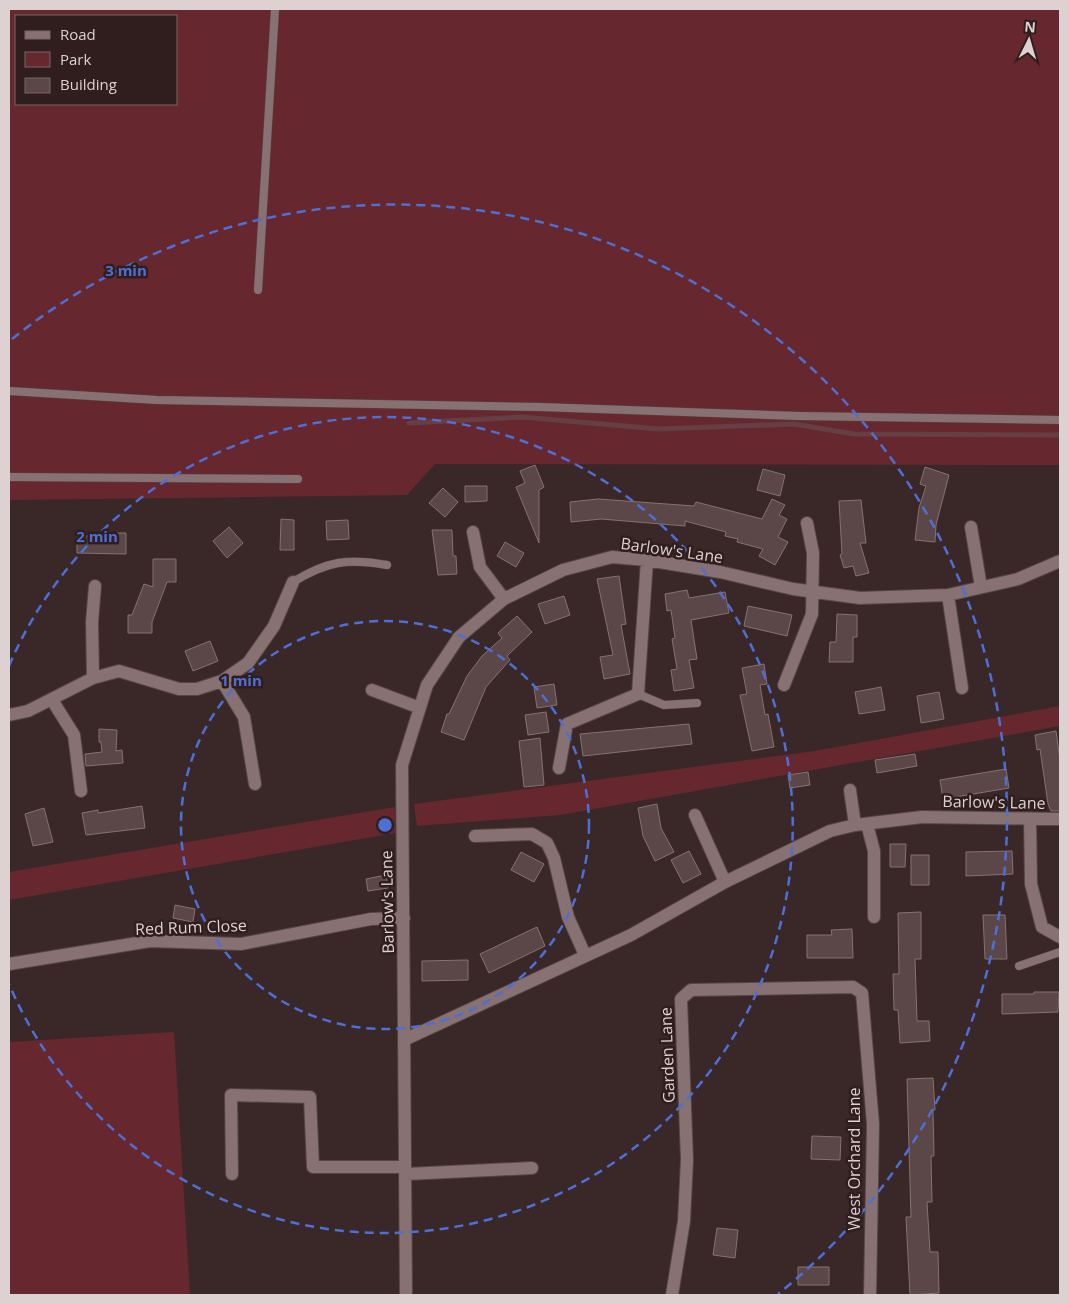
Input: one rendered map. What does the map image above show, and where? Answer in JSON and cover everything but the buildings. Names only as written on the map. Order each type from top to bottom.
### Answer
[{"type":"street","points":[[784,685],[812,614],[813,553],[807,523]]},
{"type":"street","points":[[971,527],[981,587]]},
{"type":"street","points":[[473,532],[480,567],[504,599]]},
{"type":"street","name":"Barlow's Lane","points":[[406,1295],[406,1039],[402,765],[427,685],[459,637],[504,599],[563,570],[612,557],[647,560],[720,572],[812,592],[860,598],[948,595],[1018,579],[1060,561]]},
{"type":"street","points":[[559,768],[567,724],[638,694],[647,560]]},
{"type":"street","points":[[9,715],[28,711],[93,678],[119,672],[179,689],[197,690],[222,680],[248,663],[274,626],[293,582]]},
{"type":"street","points":[[93,678],[92,622],[95,586]]},
{"type":"street","points":[[948,595],[962,688]]},
{"type":"street","points":[[222,680],[244,717],[255,784]]},
{"type":"street","points":[[372,690],[420,708]]},
{"type":"street","points":[[52,700],[74,735],[81,791]]},
{"type":"street","points":[[850,790],[861,824],[874,851],[874,917]]},
{"type":"street","points":[[695,815],[725,882]]},
{"type":"street","name":"Barlow's Lane","points":[[406,1039],[631,935],[725,882],[830,831],[861,824],[922,817],[1060,819]]},
{"type":"street","points":[[1030,819],[1031,884],[1042,927],[1060,937]]},
{"type":"street","points":[[475,836],[532,834],[547,843],[554,858],[568,918],[586,956]]},
{"type":"street","name":"Red Rum Close","points":[[9,964],[150,941],[241,944],[371,918],[404,918]]},
{"type":"street","name":"Garden Lane","points":[[672,1295],[684,1221],[686,1168],[681,999],[691,990],[853,987],[862,993]]},
{"type":"street","name":"West Orchard Lane","points":[[862,993],[873,1124],[870,1295]]},
{"type":"street","points":[[232,1174],[231,1095],[310,1097],[313,1167],[406,1171],[532,1168]]},
{"type":"lane","points":[[258,290],[275,9]]},
{"type":"lane","points":[[9,391],[157,400],[540,407],[799,416],[1060,420]]},
{"type":"lane","points":[[9,477],[298,478]]},
{"type":"lane","points":[[293,582],[314,570],[343,560],[387,565]]},
{"type":"lane","points":[[638,694],[664,705],[697,703]]},
{"type":"lane","points":[[1019,966],[1060,952],[1060,942]]},
{"type":"green space","points":[[9,9],[1060,9],[1060,465],[435,464],[407,495],[9,500]]},
{"type":"green space","points":[[1060,706],[1060,726],[560,815],[417,826],[414,804],[815,751]]},
{"type":"green space","points":[[395,807],[395,833],[9,900],[9,872]]},
{"type":"green space","points":[[174,1032],[190,1295],[9,1295],[9,1042]]},
{"type":"waterway","points":[[409,423],[522,417],[658,429],[794,424],[854,434],[1060,435]]}]
